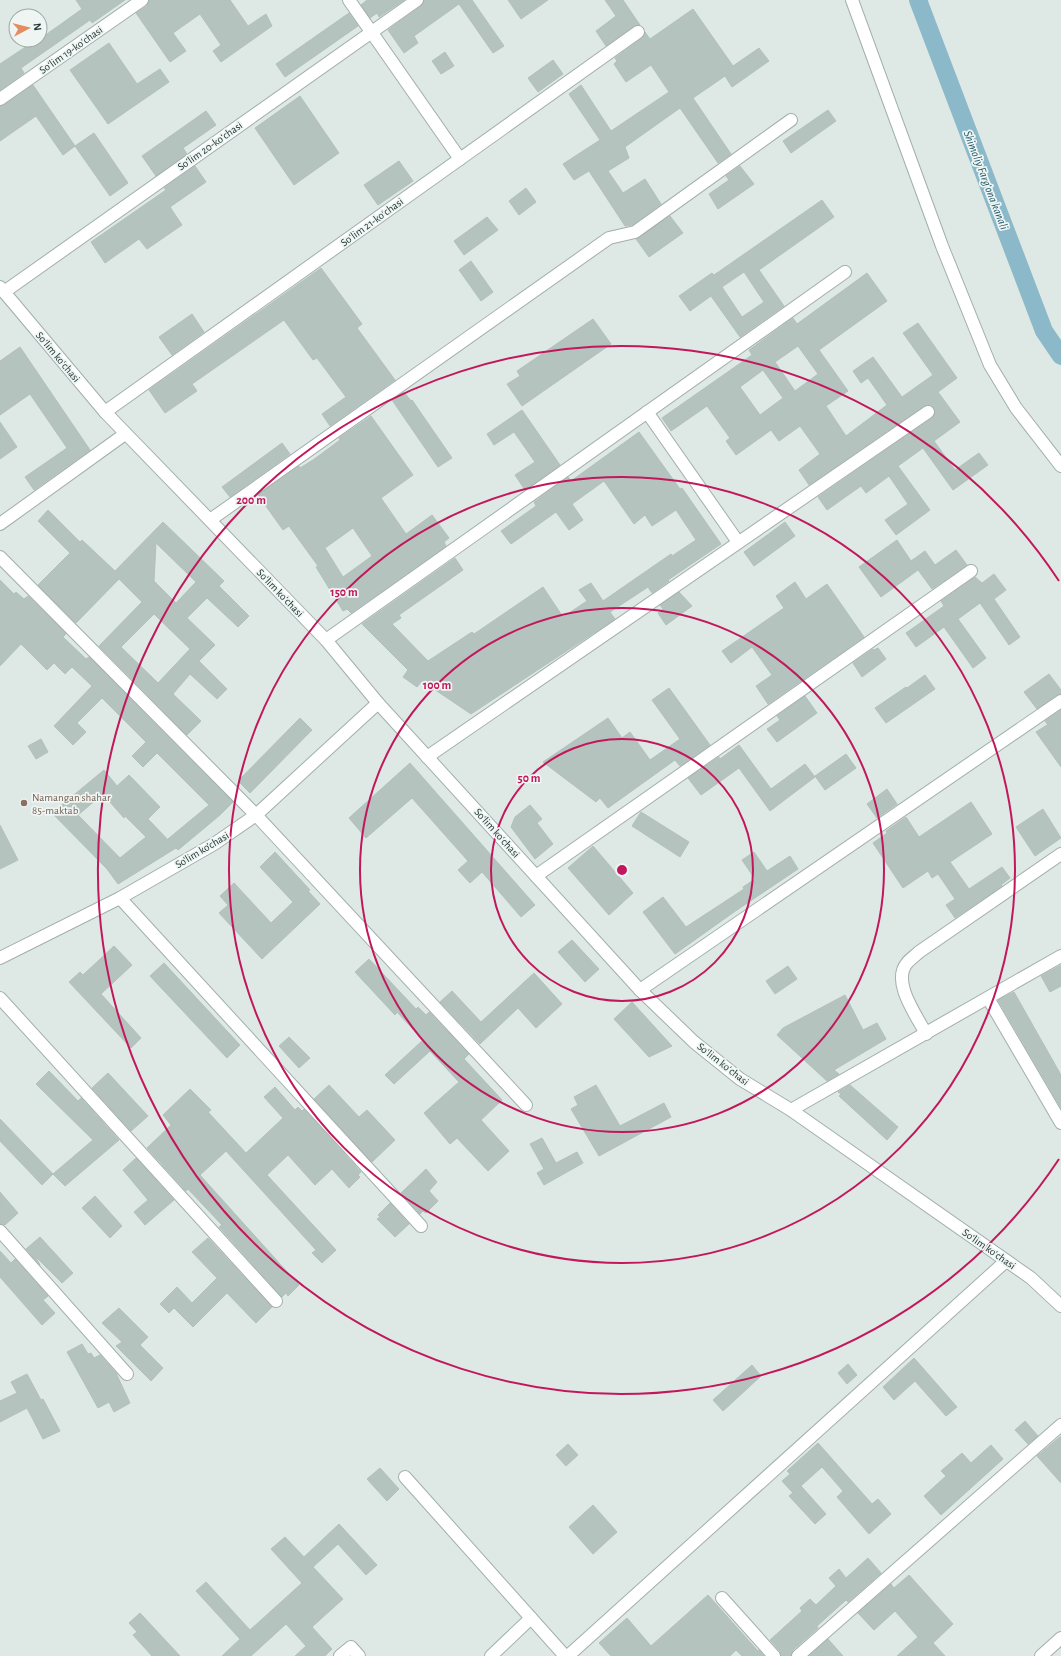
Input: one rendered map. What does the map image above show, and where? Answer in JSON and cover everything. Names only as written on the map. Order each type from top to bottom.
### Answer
[{"type":"street","name":"Soʻlim 19-koʻchasi","points":[[0,100],[142,0]]},
{"type":"street","points":[[349,0],[460,159]]},
{"type":"street","name":"Soʻlim 20-koʻchasi","points":[[2,289],[417,0]]},
{"type":"street","points":[[852,0],[942,246],[990,365],[1016,408],[1061,466]]},
{"type":"street","name":"Soʻlim 21-koʻchasi","points":[[105,412],[638,32]]},
{"type":"street","points":[[210,520],[609,238],[635,232],[791,120]]},
{"type":"street","points":[[326,640],[845,272]]},
{"type":"street","name":"Soʻlim koʻchasi","points":[[2,289],[105,412],[326,640],[378,703],[640,990],[694,1042],[740,1079],[792,1110],[1006,1262],[1031,1278],[1061,1306]]},
{"type":"street","points":[[647,412],[738,542]]},
{"type":"street","points":[[427,757],[928,412]]},
{"type":"street","points":[[0,524],[126,434]]},
{"type":"street","points":[[0,557],[256,815],[526,1105]]},
{"type":"street","points":[[536,876],[971,571]]},
{"type":"street","points":[[640,990],[1061,700]]},
{"type":"street","name":"So'lim ko'chasi","points":[[0,958],[120,898],[214,844],[256,815],[378,703]]},
{"type":"street","points":[[926,1034],[903,991],[903,971],[906,963],[919,952],[1061,854]]},
{"type":"street","points":[[120,898],[421,1226]]},
{"type":"street","points":[[792,1110],[1061,956]]},
{"type":"street","points":[[0,998],[276,1301]]},
{"type":"street","points":[[988,998],[1061,1123]]},
{"type":"street","points":[[0,1231],[127,1374]]},
{"type":"street","points":[[568,1656],[1006,1262]]},
{"type":"street","points":[[798,1656],[1061,1425]]},
{"type":"street","points":[[405,1477],[565,1656]]},
{"type":"street","points":[[722,1598],[774,1656]]},
{"type":"street","points":[[491,1656],[532,1618]]},
{"type":"street","points":[[1041,1656],[1061,1638]]},
{"type":"street","points":[[340,1656],[351,1647],[359,1656]]},
{"type":"building","points":[[76,0],[125,0],[92,23],[90,20],[21,68],[24,73],[0,90],[0,64],[24,48],[48,48],[48,33],[82,9]]},
{"type":"building","points":[[149,0],[230,0],[248,26],[266,14],[272,26],[221,62],[213,51],[221,45],[200,14],[173,33],[186,51],[170,62],[136,13],[147,6]]},
{"type":"building","points":[[367,0],[404,0],[379,17],[377,13],[370,18],[361,5]]},
{"type":"building","points":[[424,0],[472,0],[504,46],[493,53],[459,4],[414,36],[418,43],[404,53],[388,30],[421,6]]},
{"type":"building","points":[[508,0],[548,0],[521,19]]},
{"type":"building","points":[[605,0],[623,0],[640,25],[634,26],[606,46],[596,31],[616,16]]},
{"type":"building","points":[[693,9],[733,66],[759,48],[769,61],[732,87],[725,76],[693,98],[731,154],[718,163],[680,108],[625,147],[629,158],[608,171],[623,193],[645,179],[661,204],[632,225],[625,226],[589,171],[574,180],[563,164],[600,140],[569,94],[581,85],[611,131],[669,92],[651,65],[626,82],[614,64],[617,61],[615,58],[642,38],[645,32],[650,39]]},
{"type":"building","points":[[349,13],[358,26],[285,77],[276,64]]},
{"type":"building","points":[[109,43],[137,84],[160,69],[169,82],[108,124],[70,70]]},
{"type":"building","points":[[445,52],[454,66],[441,74],[432,61]]},
{"type":"building","points":[[553,60],[563,74],[538,92],[528,78]]},
{"type":"building","points":[[33,85],[75,146],[63,155],[36,116],[0,141],[0,106],[4,105]]},
{"type":"building","points":[[300,96],[339,153],[294,185],[255,128]]},
{"type":"building","points":[[828,110],[836,121],[791,153],[783,141]]},
{"type":"building","points":[[206,111],[216,125],[183,148],[187,154],[156,176],[142,156]]},
{"type":"building","points":[[94,133],[128,183],[110,196],[75,146]]},
{"type":"building","points":[[399,161],[413,181],[378,205],[364,185]]},
{"type":"building","points":[[195,166],[206,182],[170,207],[182,225],[147,249],[139,239],[105,263],[91,242],[166,190],[164,188]]},
{"type":"building","points":[[740,166],[754,184],[718,209],[709,194],[729,180],[726,176]]},
{"type":"building","points":[[526,188],[536,202],[519,215],[509,201]]},
{"type":"building","points":[[822,200],[834,217],[759,270],[784,306],[740,337],[711,296],[690,311],[679,296],[712,273],[714,275]],"holes":[[[744,272],[764,302],[742,317],[722,287]]]},
{"type":"building","points":[[670,216],[683,233],[649,257],[636,239]]},
{"type":"building","points":[[487,217],[498,230],[464,255],[454,241]]},
{"type":"building","points":[[471,261],[493,292],[481,301],[459,270]]},
{"type":"building","points":[[321,268],[362,324],[357,328],[395,380],[330,426],[322,414],[346,397],[317,358],[313,360],[284,320],[192,384],[197,391],[165,413],[149,390]]},
{"type":"building","points":[[867,273],[887,301],[819,350],[848,391],[826,406],[846,436],[887,405],[868,378],[861,383],[853,371],[873,357],[902,397],[933,375],[903,333],[918,323],[957,378],[938,392],[960,422],[934,441],[955,470],[979,453],[988,465],[953,490],[923,448],[898,466],[930,510],[896,535],[885,520],[908,504],[889,476],[866,493],[861,486],[827,510],[818,497],[932,418],[935,412],[932,405],[924,406],[809,485],[799,470],[820,454],[800,426],[779,441],[771,430],[736,455],[726,441],[730,438],[707,406],[671,431],[662,418],[752,355],[749,350],[793,318],[797,324]],"holes":[[[798,346],[818,374],[795,391],[775,362]],[[763,370],[783,398],[760,415],[740,387]]]},
{"type":"building","points":[[192,314],[204,332],[172,355],[159,337]]},
{"type":"building","points":[[593,319],[611,344],[522,406],[507,384],[520,376],[517,371]]},
{"type":"building","points":[[20,347],[90,450],[34,490],[25,477],[67,448],[30,394],[0,415],[0,361]]},
{"type":"building","points":[[404,392],[411,401],[412,400],[452,458],[438,467],[392,400]]},
{"type":"building","points":[[522,410],[560,465],[525,490],[515,475],[535,462],[514,432],[494,445],[487,434]]},
{"type":"building","points":[[371,416],[413,475],[381,498],[406,534],[432,515],[449,538],[444,542],[446,546],[351,613],[347,609],[343,611],[316,567],[318,566],[289,526],[283,530],[258,495],[299,466],[300,468],[313,460],[340,440],[339,438]],"holes":[[[353,528],[372,556],[343,577],[325,548]]]},
{"type":"building","points":[[0,422],[17,447],[0,459]]},
{"type":"building","points":[[639,432],[680,489],[682,488],[721,544],[668,580],[669,581],[652,593],[648,587],[610,612],[615,619],[471,714],[422,681],[417,687],[403,677],[408,670],[362,624],[455,558],[463,570],[399,615],[401,618],[392,624],[428,661],[472,632],[474,634],[543,587],[563,617],[587,601],[579,590],[591,583],[603,601],[671,554],[672,556],[696,540],[676,510],[652,526],[645,515],[634,524],[604,481],[572,504],[583,520],[569,530],[556,512],[511,544],[501,531],[536,506],[534,502],[568,477],[571,481]]},
{"type":"building","points":[[282,443],[290,454],[230,497],[222,487]]},
{"type":"building","points":[[48,510],[80,542],[82,540],[115,571],[163,522],[224,581],[219,586],[249,616],[238,627],[207,598],[187,618],[215,645],[199,661],[227,689],[217,699],[190,674],[173,694],[201,721],[187,735],[99,646],[142,602],[119,579],[76,623],[38,585],[70,553],[38,521]],"holes":[[[156,543],[196,582],[176,603],[154,581]],[[154,614],[190,649],[158,683],[121,647]]]},
{"type":"building","points":[[785,522],[795,536],[754,566],[744,552]]},
{"type":"building","points":[[897,540],[911,561],[925,551],[935,565],[956,550],[967,565],[932,589],[913,563],[918,570],[881,597],[859,567]]},
{"type":"building","points":[[994,574],[1006,590],[994,599],[1020,637],[1009,645],[980,603],[958,619],[986,658],[973,668],[944,627],[916,647],[906,633],[944,606],[941,601],[975,577],[982,583]]},
{"type":"building","points":[[0,580],[14,594],[16,592],[24,599],[28,596],[66,634],[63,637],[86,659],[89,657],[233,802],[220,815],[178,850],[176,848],[118,884],[107,869],[52,813],[104,770],[117,786],[129,775],[160,807],[148,819],[172,844],[168,839],[209,805],[157,753],[143,767],[132,756],[146,742],[102,698],[77,723],[86,732],[73,745],[54,726],[92,686],[72,667],[65,674],[54,663],[47,670],[21,644],[0,666]],"holes":[[[103,794],[124,818],[125,816],[146,837],[120,858],[78,815]]]},
{"type":"building","points":[[795,582],[806,599],[827,584],[864,637],[768,704],[756,686],[772,675],[752,647],[731,663],[722,651],[784,608],[776,596]]},
{"type":"building","points":[[679,592],[692,606],[666,625],[658,613],[663,609],[660,605]]},
{"type":"building","points":[[878,648],[886,659],[862,677],[853,663],[873,649]]},
{"type":"building","points":[[1049,674],[1061,690],[1061,694],[1057,695],[1037,709],[1024,692]]},
{"type":"building","points":[[925,675],[935,689],[886,723],[875,708]]},
{"type":"building","points":[[669,688],[710,745],[680,766],[675,760],[608,808],[600,798],[596,802],[543,762],[608,718],[622,738],[630,732],[650,760],[680,739],[652,700]]},
{"type":"building","points":[[805,696],[817,713],[777,742],[767,729],[780,720],[777,716]]},
{"type":"building","points":[[1061,710],[1061,743],[1045,721]]},
{"type":"building","points":[[300,718],[312,730],[250,793],[238,781]]},
{"type":"building","points":[[1047,725],[1061,744],[1061,767],[1036,732]]},
{"type":"building","points":[[41,739],[48,752],[36,759],[28,746]]},
{"type":"building","points":[[739,745],[771,789],[805,764],[815,777],[770,811],[739,768],[701,795],[688,778],[719,757],[720,759]]},
{"type":"building","points":[[846,754],[856,768],[825,790],[815,776]]},
{"type":"building","points":[[410,763],[535,905],[521,917],[482,872],[470,883],[458,870],[468,861],[412,798],[366,838],[349,818]]},
{"type":"building","points":[[887,789],[897,804],[877,818],[867,804]]},
{"type":"building","points":[[971,802],[992,834],[950,862],[969,889],[1002,867],[1010,878],[1001,885],[1002,886],[955,918],[946,905],[955,899],[938,874],[932,878],[928,871],[903,888],[873,843],[887,833],[886,831],[906,817],[919,837]]},
{"type":"building","points":[[530,805],[542,819],[537,823],[553,844],[535,859],[511,827],[515,817]]},
{"type":"building","points":[[1043,809],[1061,838],[1035,856],[1016,827]]},
{"type":"building","points":[[641,812],[689,842],[680,857],[632,826]]},
{"type":"building","points":[[0,825],[18,860],[0,869]]},
{"type":"building","points":[[593,846],[633,893],[609,915],[568,868]]},
{"type":"building","points":[[275,852],[310,890],[308,891],[320,904],[262,959],[219,913],[228,905],[220,896],[234,883],[271,923],[293,902],[260,867]]},
{"type":"building","points":[[754,852],[767,871],[790,856],[798,869],[675,954],[643,912],[663,897],[686,927],[744,889],[743,887],[755,879],[742,860]]},
{"type":"building","points":[[572,940],[599,969],[585,982],[558,952]]},
{"type":"building","points":[[114,946],[132,965],[101,994],[141,1038],[131,1048],[69,982],[80,972],[83,975]]},
{"type":"building","points":[[369,959],[416,1009],[418,1007],[426,1015],[429,1012],[469,1054],[464,1059],[502,1100],[481,1120],[509,1151],[488,1171],[457,1138],[450,1144],[424,1113],[459,1082],[430,1051],[394,1084],[385,1075],[423,1040],[397,1012],[395,1015],[355,972]]},
{"type":"building","points":[[164,963],[240,1045],[227,1058],[150,976]]},
{"type":"building","points":[[1061,965],[1061,986],[1050,992],[1041,976]]},
{"type":"building","points":[[788,966],[797,979],[775,994],[766,981]]},
{"type":"building","points":[[534,973],[562,1004],[536,1028],[518,1008],[480,1044],[440,1002],[452,991],[481,1022]]},
{"type":"building","points":[[1014,992],[1061,1075],[1061,1108],[998,1000]]},
{"type":"building","points":[[845,995],[863,1030],[877,1023],[886,1039],[834,1070],[839,1074],[827,1081],[777,1035],[783,1028]]},
{"type":"building","points":[[632,1002],[672,1046],[649,1057],[614,1019]]},
{"type":"building","points":[[289,1037],[310,1058],[299,1068],[279,1046]]},
{"type":"building","points":[[49,1071],[78,1101],[81,1098],[119,1140],[65,1186],[53,1174],[93,1140],[36,1084]]},
{"type":"building","points":[[108,1073],[148,1116],[131,1131],[92,1088]]},
{"type":"building","points":[[329,1085],[359,1117],[367,1110],[395,1140],[372,1162],[314,1099]]},
{"type":"building","points":[[596,1085],[620,1126],[664,1103],[671,1117],[599,1156],[571,1109],[578,1105],[574,1097]]},
{"type":"building","points":[[850,1085],[898,1127],[887,1140],[839,1096],[841,1094],[838,1092]]},
{"type":"building","points":[[275,1087],[295,1110],[298,1107],[302,1111],[304,1109],[361,1172],[358,1175],[360,1177],[349,1188],[332,1169],[315,1185],[288,1155],[267,1175],[336,1250],[322,1263],[312,1253],[316,1250],[226,1151],[200,1175],[299,1285],[288,1296],[286,1293],[282,1297],[219,1227],[222,1225],[188,1189],[186,1191],[147,1148],[171,1125],[163,1115],[190,1089],[211,1110],[208,1112],[246,1153],[283,1118],[264,1097]]},
{"type":"building","points":[[0,1119],[53,1174],[42,1185],[0,1141]]},
{"type":"building","points":[[542,1138],[556,1163],[577,1152],[583,1163],[544,1185],[537,1173],[544,1169],[530,1144]]},
{"type":"building","points":[[136,1158],[174,1200],[145,1225],[134,1212],[148,1200],[123,1170]]},
{"type":"building","points":[[426,1169],[437,1182],[429,1191],[438,1201],[426,1213],[423,1211],[420,1214],[401,1193]]},
{"type":"building","points":[[0,1192],[18,1213],[5,1225],[0,1224]]},
{"type":"building","points":[[95,1196],[122,1226],[110,1238],[82,1208]]},
{"type":"building","points":[[390,1203],[409,1224],[395,1237],[377,1219],[380,1217],[378,1215]]},
{"type":"building","points":[[40,1237],[73,1273],[62,1283],[35,1256],[40,1265],[26,1249]]},
{"type":"building","points":[[208,1238],[272,1307],[256,1323],[227,1293],[193,1327],[174,1308],[169,1313],[160,1304],[177,1287],[192,1303],[217,1278],[192,1252]]},
{"type":"building","points":[[0,1251],[11,1263],[15,1259],[48,1296],[43,1300],[55,1313],[42,1325],[0,1277]]},
{"type":"building","points":[[119,1308],[148,1337],[140,1345],[163,1368],[151,1381],[116,1346],[122,1342],[102,1323]]},
{"type":"building","points":[[82,1344],[88,1354],[91,1353],[94,1358],[100,1355],[116,1373],[130,1403],[114,1412],[109,1402],[98,1408],[67,1352]]},
{"type":"building","points":[[914,1358],[957,1407],[946,1416],[915,1381],[894,1400],[883,1387]]},
{"type":"building","points":[[848,1364],[857,1375],[847,1384],[838,1373]]},
{"type":"building","points":[[752,1365],[761,1376],[723,1411],[713,1400]]},
{"type":"building","points":[[27,1374],[41,1400],[43,1399],[60,1431],[43,1439],[27,1408],[0,1422],[0,1401],[17,1393],[11,1382]]},
{"type":"building","points":[[1025,1421],[1038,1436],[1028,1444],[1015,1430]]},
{"type":"building","points":[[1061,1436],[1061,1483],[1037,1456]]},
{"type":"building","points":[[818,1443],[872,1504],[878,1499],[891,1514],[869,1534],[837,1497],[843,1491],[822,1467],[793,1493],[782,1481],[790,1474],[787,1471]]},
{"type":"building","points":[[568,1444],[578,1455],[566,1466],[556,1455]]},
{"type":"building","points":[[991,1445],[1003,1459],[941,1515],[924,1496],[946,1476],[941,1471],[962,1453],[971,1463]]},
{"type":"building","points":[[380,1468],[399,1489],[387,1501],[367,1479]]},
{"type":"building","points":[[801,1486],[826,1514],[815,1524],[789,1496]]},
{"type":"building","points":[[593,1505],[617,1532],[593,1554],[569,1527]]},
{"type":"building","points":[[339,1524],[377,1565],[366,1575],[338,1544],[313,1567],[343,1599],[312,1627],[332,1649],[325,1656],[295,1656],[306,1646],[286,1624],[251,1656],[222,1656],[240,1639],[196,1591],[206,1582],[250,1630],[302,1583],[271,1549],[285,1537],[304,1557]]},
{"type":"building","points":[[868,1558],[881,1573],[848,1602],[846,1600],[817,1626],[818,1628],[793,1650],[791,1656],[781,1656],[780,1651],[770,1640],[802,1611],[800,1608],[810,1599],[816,1605],[836,1586],[829,1578],[839,1569],[846,1578]]},
{"type":"building","points":[[909,1575],[953,1624],[933,1643],[945,1656],[897,1656],[918,1637],[895,1611],[874,1630],[858,1613],[891,1584],[894,1588]]},
{"type":"building","points":[[708,1595],[764,1656],[742,1656],[736,1650],[730,1656],[611,1656],[599,1643],[627,1618],[651,1646]]},
{"type":"building","points":[[140,1613],[180,1656],[152,1656],[133,1635],[137,1632],[129,1623]]},
{"type":"building","points":[[828,1639],[843,1656],[809,1656]]},
{"type":"waterway","name":"Shimoliy Fargʻona kanali","points":[[918,0],[1044,331],[1061,356]]},
{"type":"place","name":"Namangan shahar 85-maktab","points":[[24,803]]}]
